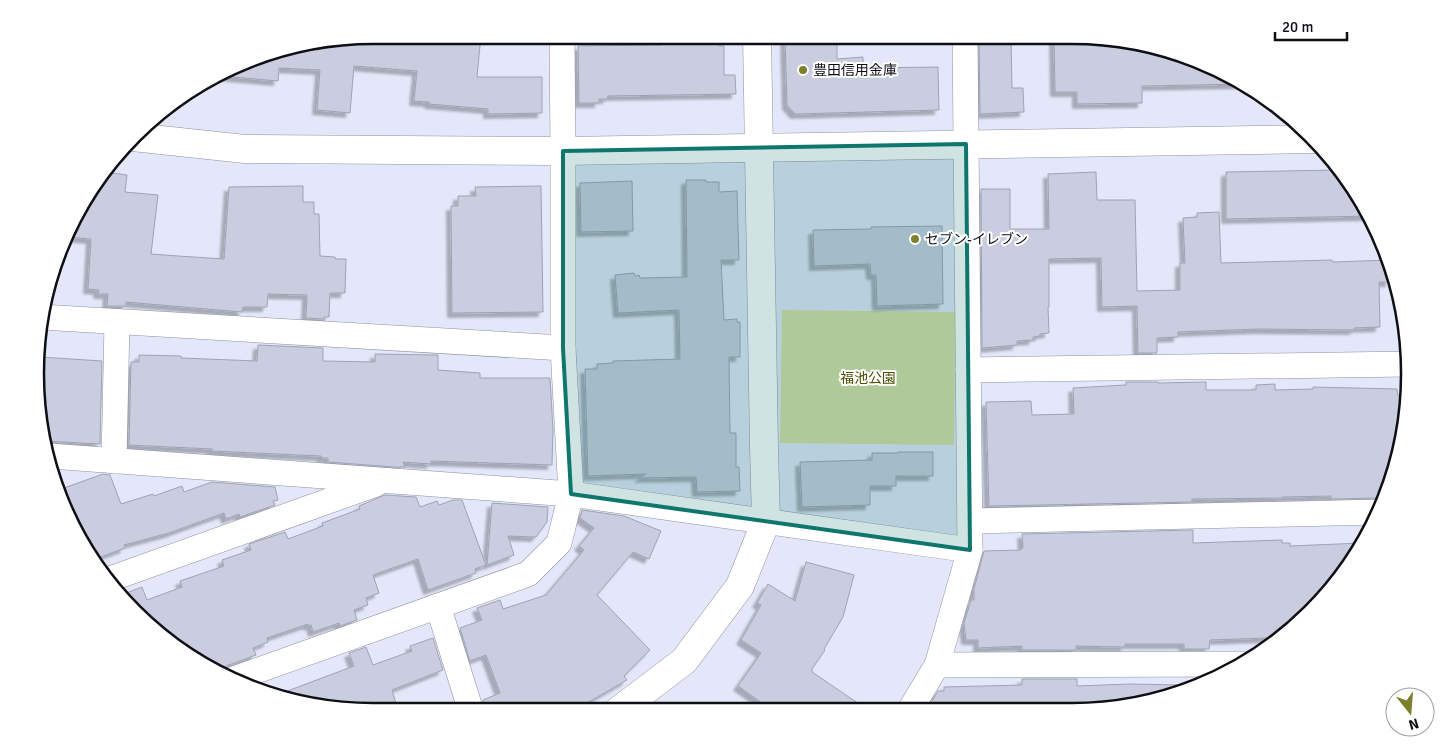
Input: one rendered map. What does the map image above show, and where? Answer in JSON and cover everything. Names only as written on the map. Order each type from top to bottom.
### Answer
[{"type":"street","points":[[243,676],[528,574],[559,543],[571,494],[563,348],[564,151],[562,44]]},
{"type":"street","points":[[627,703],[684,661],[740,586],[766,521],[757,44]]},
{"type":"street","points":[[914,703],[937,665],[970,550],[965,44]]},
{"type":"street","points":[[142,138],[245,148],[564,151],[759,146],[1304,139]]},
{"type":"street","points":[[49,318],[563,348]]},
{"type":"street","points":[[114,461],[117,322]]},
{"type":"street","points":[[968,370],[1401,364]]},
{"type":"street","points":[[54,456],[571,494],[970,550]]},
{"type":"street","points":[[115,577],[386,480]]},
{"type":"street","points":[[970,521],[1370,512]]},
{"type":"street","points":[[438,606],[468,703]]},
{"type":"street","points":[[937,665],[1226,664]]},
{"type":"highlighted area","points":[[966,144],[970,550],[571,494],[563,348],[563,151]]},
{"type":"green space","name":"福池公園","points":[[782,310],[955,312],[954,445],[780,443]]},
{"type":"building","points":[[352,44],[480,44],[477,77],[542,77],[542,113],[488,114],[488,109],[414,101],[417,71],[354,66],[350,113],[317,110],[320,70],[279,68],[278,81],[230,77],[288,55]]},
{"type":"building","points":[[719,44],[719,46],[724,46],[724,75],[735,75],[736,94],[608,96],[607,99],[599,99],[599,103],[579,103],[578,46]]},
{"type":"building","points":[[785,44],[837,44],[837,59],[863,57],[863,68],[938,67],[939,110],[795,114],[787,105]]},
{"type":"building","points":[[979,44],[1011,44],[1012,88],[1023,88],[1024,112],[980,114]]},
{"type":"building","points":[[1054,44],[1093,44],[1136,50],[1177,61],[1229,84],[1142,86],[1142,103],[1077,104],[1077,92],[1055,92]]},
{"type":"building","points":[[1331,170],[1346,190],[1361,216],[1226,219],[1226,172]]},
{"type":"building","points":[[1096,172],[1097,200],[1135,200],[1137,291],[1180,290],[1180,263],[1185,263],[1183,218],[1197,217],[1197,213],[1219,212],[1221,263],[1381,260],[1388,282],[1379,282],[1380,327],[1354,328],[1354,330],[1257,329],[1178,332],[1178,337],[1157,338],[1157,353],[1138,353],[1137,306],[1102,307],[1101,258],[1049,259],[1049,333],[1033,337],[1033,340],[1017,341],[1017,345],[982,348],[981,189],[1010,189],[1010,229],[1049,229],[1048,174]]},
{"type":"building","points":[[112,173],[127,175],[125,192],[158,195],[151,254],[178,256],[224,259],[229,187],[303,186],[303,202],[314,202],[314,214],[319,214],[320,256],[346,259],[345,293],[330,293],[329,317],[324,317],[324,319],[306,318],[307,295],[268,294],[267,307],[243,307],[242,312],[126,302],[126,306],[107,306],[108,294],[98,294],[99,290],[88,289],[91,239],[74,237],[99,190]]},
{"type":"building","points":[[686,180],[719,182],[719,192],[737,191],[739,260],[721,260],[724,320],[737,319],[737,322],[740,322],[740,357],[729,357],[730,433],[736,433],[736,467],[739,467],[740,491],[697,492],[696,477],[639,478],[646,474],[588,476],[585,369],[597,369],[597,364],[613,363],[613,361],[680,359],[679,310],[618,313],[615,275],[634,273],[635,276],[639,275],[640,278],[687,277]]},
{"type":"building","points":[[632,181],[633,231],[581,232],[580,183]]},
{"type":"building","points":[[541,186],[543,312],[452,313],[451,206],[458,206],[458,196],[476,196],[475,187]]},
{"type":"building","points":[[942,226],[943,304],[877,306],[876,275],[871,275],[870,264],[814,266],[813,230]]},
{"type":"building","points":[[258,345],[323,348],[323,361],[375,362],[375,354],[438,355],[438,370],[480,373],[480,378],[550,378],[553,430],[552,465],[431,461],[431,464],[403,462],[405,467],[394,467],[328,462],[328,458],[322,458],[321,456],[129,445],[131,362],[139,362],[139,355],[257,361]]},
{"type":"building","points":[[44,357],[102,361],[100,444],[51,441],[44,395]]},
{"type":"building","points":[[1126,382],[1206,382],[1206,390],[1256,390],[1256,385],[1275,384],[1275,390],[1313,389],[1313,387],[1397,389],[1398,396],[1401,396],[1395,438],[1377,498],[1331,499],[1331,496],[1282,497],[1192,499],[1192,502],[989,506],[986,402],[1031,401],[1032,415],[1074,414],[1073,388],[1126,385]]},
{"type":"building","points":[[933,452],[933,476],[896,476],[896,486],[870,486],[870,505],[802,507],[800,462],[872,460],[872,453]]},
{"type":"building","points":[[103,474],[110,475],[121,504],[153,494],[154,496],[182,486],[184,492],[212,482],[275,487],[278,500],[273,501],[275,505],[240,517],[239,514],[226,519],[224,513],[169,533],[124,545],[125,548],[99,557],[78,519],[64,488]]},
{"type":"building","points":[[385,495],[416,497],[420,507],[437,501],[439,505],[453,500],[462,500],[486,565],[475,569],[476,573],[428,590],[418,559],[373,575],[379,593],[366,598],[368,605],[354,610],[357,620],[340,626],[339,623],[313,632],[311,625],[308,626],[308,624],[267,638],[268,642],[253,648],[256,655],[225,667],[190,648],[173,635],[140,607],[127,593],[142,587],[147,600],[182,587],[180,581],[224,566],[222,560],[251,550],[249,544],[285,532],[288,539],[323,526],[322,523],[360,509],[359,506]]},
{"type":"building","points":[[492,503],[548,507],[547,522],[536,537],[508,536],[514,555],[487,565]]},
{"type":"building","points":[[582,510],[624,516],[661,531],[649,559],[633,552],[597,595],[650,650],[624,676],[627,680],[587,703],[484,703],[483,700],[500,693],[486,655],[470,661],[460,628],[482,620],[477,608],[500,600],[503,609],[546,595],[584,550],[579,546],[594,528],[580,518]]},
{"type":"building","points":[[1193,530],[1193,543],[1282,540],[1282,543],[1290,543],[1290,546],[1354,543],[1333,574],[1305,607],[1267,639],[1210,640],[1209,649],[1184,649],[1184,644],[1125,644],[1125,647],[1076,646],[1076,650],[1022,650],[1022,646],[978,648],[978,640],[966,640],[964,623],[971,600],[974,600],[974,589],[984,551],[1021,550],[1023,548],[1022,534]]},
{"type":"building","points":[[806,562],[854,575],[843,617],[812,672],[858,703],[762,703],[738,686],[761,653],[741,640],[761,605],[757,603],[768,584],[795,601]]},
{"type":"building","points":[[433,638],[443,670],[392,690],[396,703],[352,703],[309,697],[286,691],[354,666],[349,653],[366,647],[373,665],[412,651],[410,646]]},
{"type":"building","points":[[1022,679],[1077,679],[1077,686],[1180,685],[1136,697],[1093,703],[931,703],[938,691],[944,691],[944,687],[1022,685]]},
{"type":"place","name":"豊田信用金庫","points":[[803,70]]},
{"type":"place","name":"セブン-イレブン","points":[[915,239]]}]
